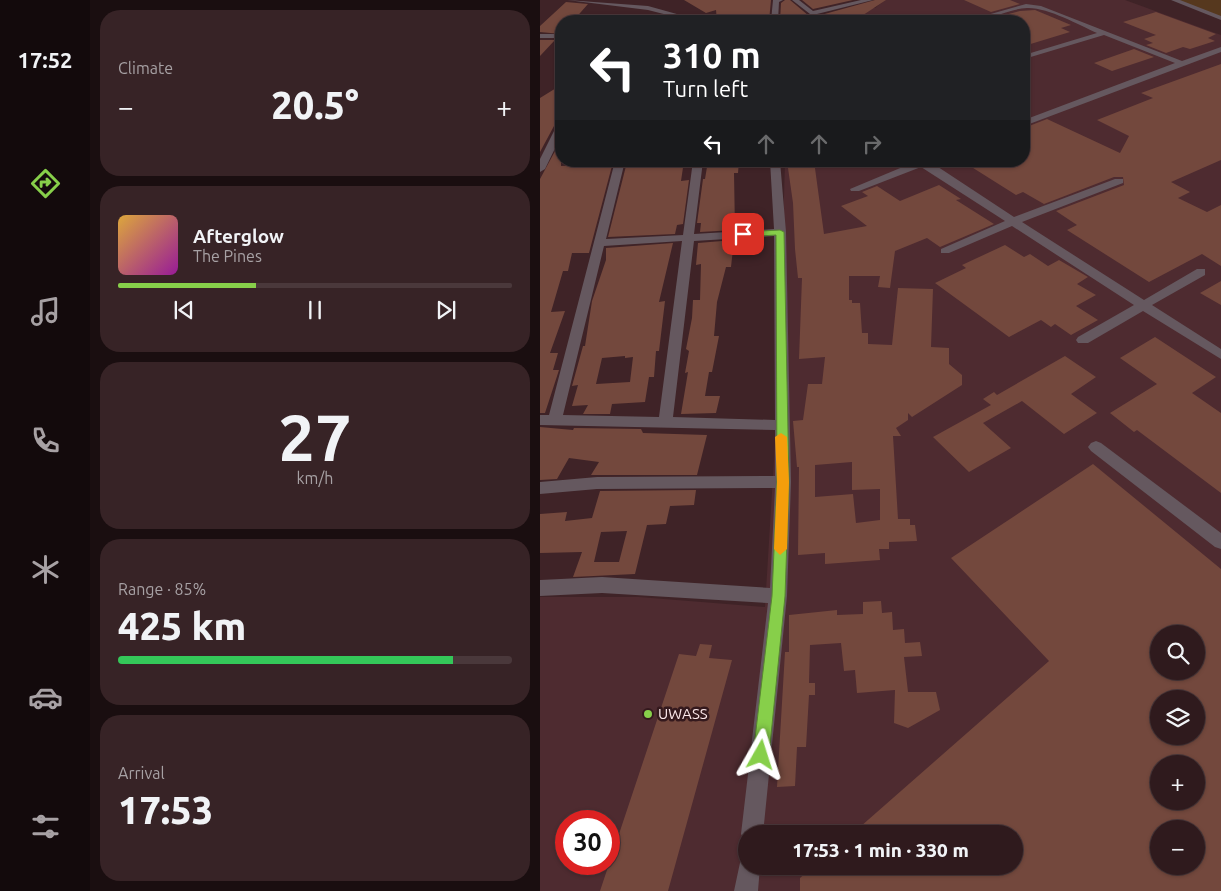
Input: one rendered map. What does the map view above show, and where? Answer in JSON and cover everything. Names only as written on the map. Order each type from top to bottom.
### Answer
[{"type":"street","points":[[570,0],[648,8],[675,15]]},
{"type":"street","points":[[775,15],[776,1],[780,0]]},
{"type":"street","points":[[795,0],[814,15]]},
{"type":"street","points":[[812,13],[870,0]]},
{"type":"street","points":[[1174,0],[1221,18]]},
{"type":"street","points":[[994,15],[1031,6],[1039,7],[1181,63]]},
{"type":"street","points":[[1030,54],[1104,33]]},
{"type":"street","points":[[540,36],[555,36]]},
{"type":"street","points":[[1030,121],[1221,49]]},
{"type":"street","points":[[540,169],[555,139]]},
{"type":"street","points":[[556,419],[619,167]]},
{"type":"street","points":[[665,424],[697,167]]},
{"type":"street","points":[[753,825],[778,596],[783,482],[780,425],[780,232],[775,167]]},
{"type":"street","points":[[855,189],[909,167]]},
{"type":"street","points":[[933,167],[1012,222],[1221,355]]},
{"type":"street","points":[[945,252],[1012,222],[1119,181]]},
{"type":"street","points":[[600,243],[780,232]]},
{"type":"street","points":[[1083,340],[1201,272]]},
{"type":"street","points":[[540,420],[780,425]]},
{"type":"street","points":[[1096,448],[1221,542]]},
{"type":"street","points":[[540,488],[597,483],[783,482]]},
{"type":"street","points":[[540,588],[602,585],[778,596]]},
{"type":"street","points":[[746,891],[747,875]]},
{"type":"shaded area","points":[[885,0],[1125,0],[1221,35],[1221,891],[747,891],[748,875],[1023,875],[1023,825],[751,825],[762,652],[748,825],[738,825],[738,875],[743,875],[742,891],[540,891],[540,597],[639,597],[765,607],[779,378],[785,167],[1030,167],[1030,15],[832,15],[832,12],[861,6],[875,8]]},
{"type":"shaded area","points":[[1174,0],[1221,0],[1221,18]]},
{"type":"building","points":[[684,0],[771,0],[770,15],[716,15],[716,10],[706,13]]},
{"type":"building","points":[[785,0],[790,0],[808,15],[780,15],[781,3]]},
{"type":"building","points":[[802,0],[853,0],[813,9]]},
{"type":"building","points":[[875,0],[886,0],[863,15],[821,15]]},
{"type":"building","points":[[964,0],[1010,0],[1020,4],[991,12]]},
{"type":"building","points":[[566,2],[588,4],[578,15],[555,15],[555,33],[540,32],[540,26]]},
{"type":"building","points":[[1035,10],[1071,25],[1061,28],[1070,32],[1030,44],[1030,15],[1005,15]]},
{"type":"building","points":[[1156,12],[1216,34],[1208,38],[1215,41],[1190,49],[1183,47],[1166,53],[1146,45],[1153,43],[1144,39],[1156,35],[1123,22]]},
{"type":"building","points":[[540,40],[555,40],[540,56]]},
{"type":"building","points":[[1134,49],[1154,57],[1112,71],[1094,63]]},
{"type":"building","points":[[1221,64],[1221,160],[1171,182],[1190,192],[1178,198],[1207,212],[1221,205],[1221,266],[1202,254],[1149,282],[1067,230],[1077,225],[1056,211],[1124,185],[1123,177],[1114,177],[1044,204],[1023,192],[1016,195],[972,167],[1030,167],[1030,126],[1047,119],[1120,153],[1129,136],[1097,120],[1153,98],[1141,93]]},
{"type":"building","points":[[555,89],[555,125],[540,152],[540,98]]},
{"type":"building","points":[[555,151],[555,167],[612,167],[589,253],[572,253],[568,271],[563,271],[551,312],[565,311],[550,353],[558,353],[553,370],[559,370],[545,413],[540,413],[540,179]]},
{"type":"building","points":[[626,167],[683,167],[681,181],[689,180],[683,224],[677,225],[675,234],[608,237]]},
{"type":"building","points":[[707,167],[738,167],[738,173],[734,173],[735,230],[700,232],[701,223],[697,223],[703,179],[705,179]]},
{"type":"building","points":[[788,167],[815,167],[824,234],[867,226],[841,206],[868,196],[862,192],[877,186],[900,201],[939,185],[961,199],[956,200],[994,224],[940,247],[927,238],[895,251],[890,288],[878,287],[880,276],[849,276],[849,300],[852,300],[852,303],[860,303],[862,333],[868,333],[868,344],[892,345],[898,288],[933,289],[931,347],[949,348],[949,364],[962,375],[962,385],[912,417],[908,413],[908,420],[896,428],[901,436],[893,436],[898,519],[910,519],[910,525],[915,525],[917,541],[889,542],[889,549],[879,549],[880,560],[825,564],[825,553],[798,555],[799,467],[797,467],[793,421],[803,420],[808,384],[822,384],[825,357],[799,359],[802,278],[798,278],[793,203]],"holes":[[[852,462],[852,490],[880,489],[880,520],[856,523],[853,494],[815,497],[815,465]]]},
{"type":"building","points":[[734,240],[731,267],[726,267],[717,302],[714,336],[719,336],[712,372],[709,372],[705,396],[720,396],[716,413],[681,414],[688,372],[685,373],[689,351],[686,349],[692,318],[693,300],[700,300],[701,264],[696,265],[698,243]]},
{"type":"building","points":[[673,243],[659,302],[665,301],[659,351],[656,351],[654,377],[649,377],[645,402],[612,404],[610,414],[583,414],[588,405],[572,406],[578,385],[572,386],[583,346],[585,346],[592,301],[606,260],[606,248]],"holes":[[[625,356],[625,358],[633,357],[630,382],[596,384],[602,358]]]},
{"type":"building","points":[[1005,245],[1024,257],[1030,254],[1048,266],[1059,260],[1088,277],[1077,284],[1096,295],[1076,306],[1098,320],[1071,335],[1055,324],[1051,327],[1041,320],[1009,337],[935,283],[966,268],[962,265]]},
{"type":"building","points":[[1221,281],[1221,305],[1200,293]]},
{"type":"building","points":[[1155,337],[1216,377],[1192,393],[1221,413],[1221,493],[1137,430],[1134,432],[1110,413],[1157,384],[1120,358]]},
{"type":"building","points":[[1065,356],[1096,377],[1071,394],[1097,413],[1064,434],[1022,401],[983,423],[1011,448],[969,472],[933,437],[991,405],[983,399],[994,392],[997,395]]},
{"type":"building","points":[[540,427],[573,430],[574,428],[641,429],[643,433],[707,435],[697,475],[591,475],[599,462],[569,458],[557,479],[540,480]]},
{"type":"building","points":[[1093,464],[1221,569],[1221,891],[800,891],[800,878],[804,875],[1023,875],[1023,825],[862,825],[1049,661],[951,558]]},
{"type":"building","points":[[696,490],[694,505],[670,506],[666,524],[647,525],[635,574],[573,577],[582,552],[540,553],[540,514],[567,512],[565,521],[592,518],[600,491]],"holes":[[[627,531],[619,562],[594,562],[601,532]]]},
{"type":"building","points":[[881,601],[882,613],[892,612],[893,630],[904,629],[905,643],[920,642],[922,656],[904,657],[908,692],[936,692],[940,710],[908,728],[894,723],[895,690],[857,693],[855,670],[844,671],[841,643],[810,645],[809,683],[815,683],[815,695],[809,695],[806,747],[797,747],[795,786],[777,787],[785,652],[789,652],[789,615],[837,610],[837,615],[863,614],[863,602]]},
{"type":"building","points":[[700,644],[712,645],[709,658],[732,660],[668,891],[600,891],[605,875],[620,875],[620,831],[679,654],[696,656]]},
{"type":"slow traffic","points":[[780,549],[783,482],[781,437]]},
{"type":"place","name":"UWASS","points":[[648,714]]},
{"type":"route","points":[[743,234],[780,232],[780,425],[783,482],[778,596],[761,755]]}]
